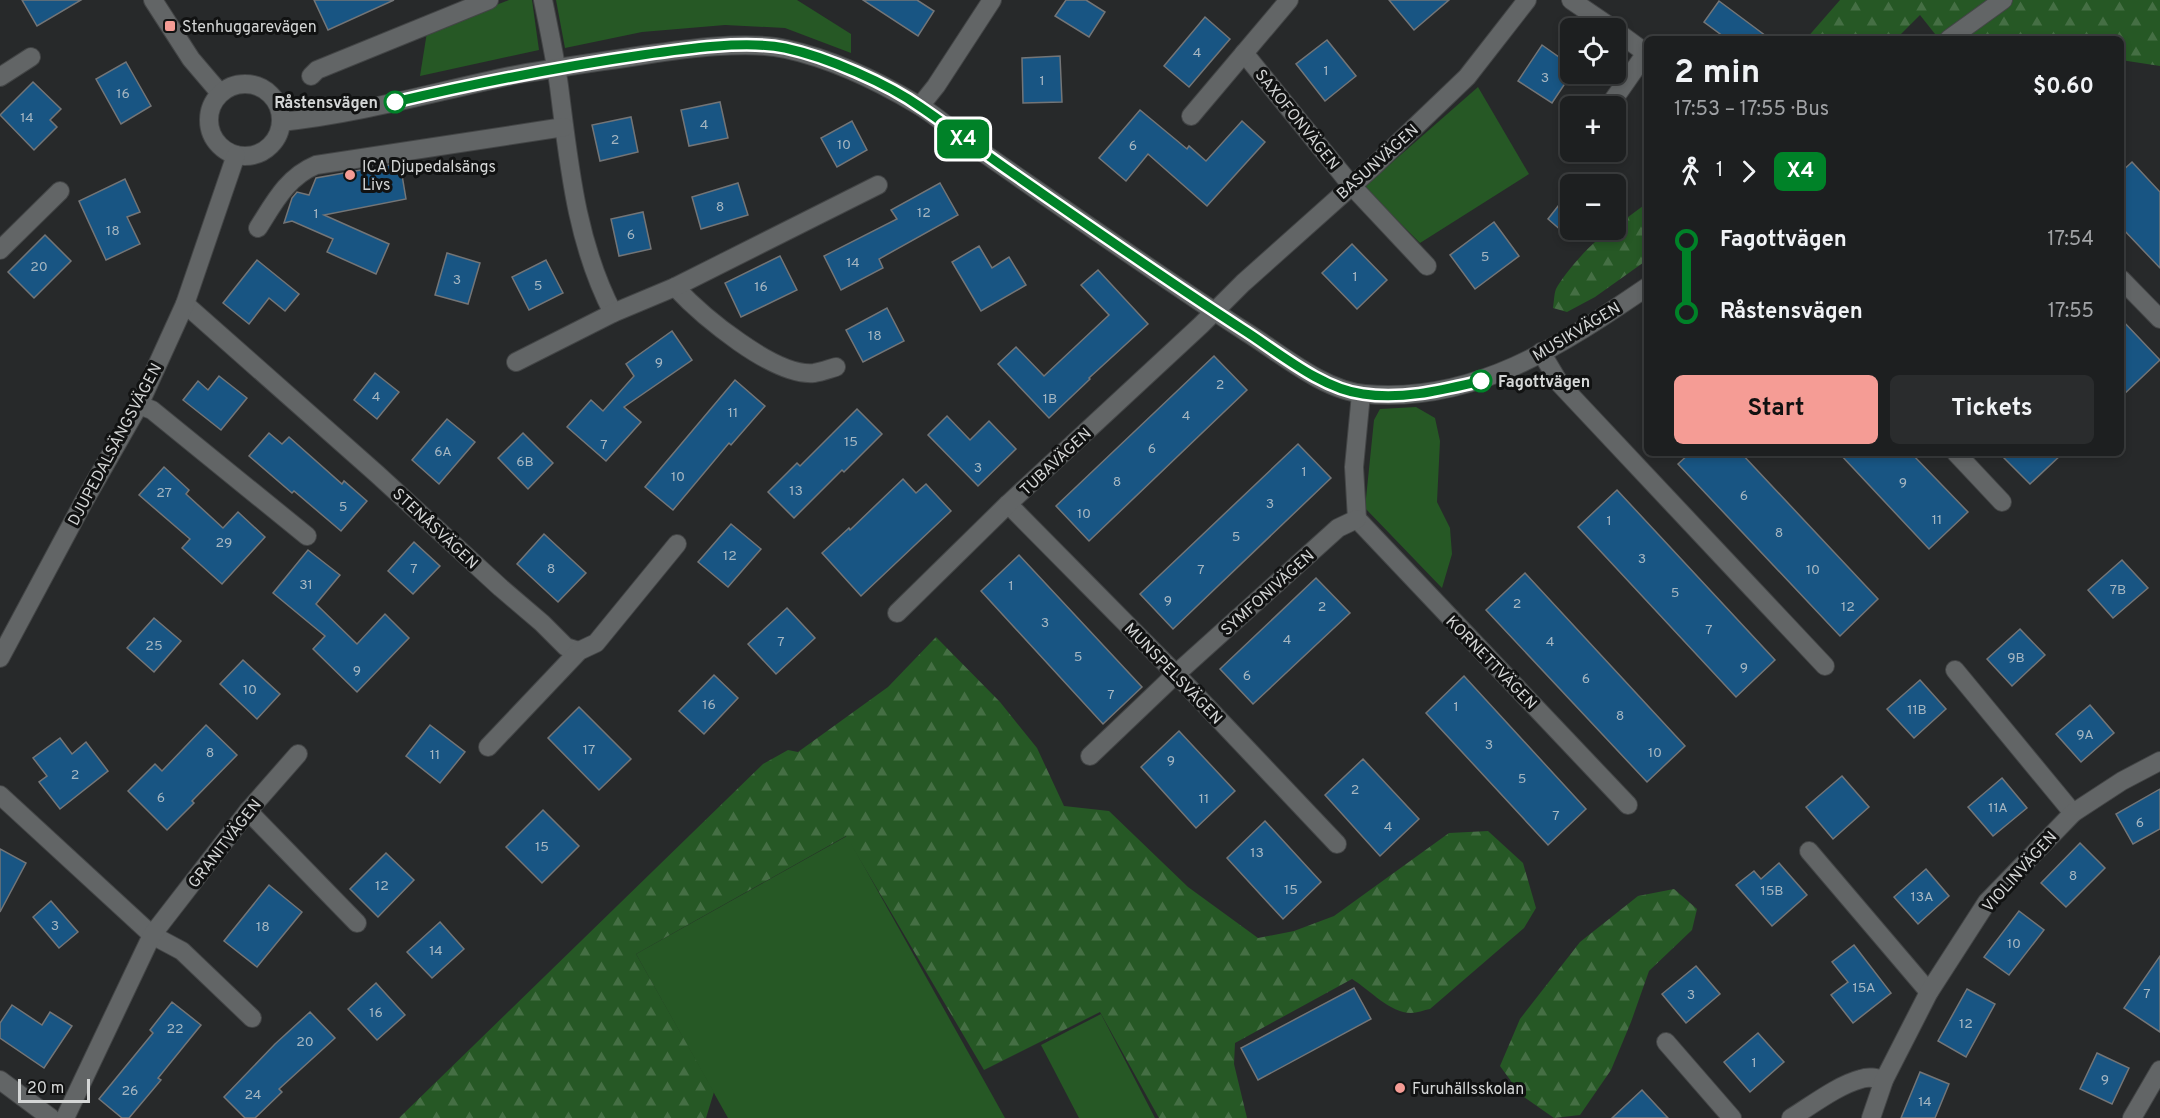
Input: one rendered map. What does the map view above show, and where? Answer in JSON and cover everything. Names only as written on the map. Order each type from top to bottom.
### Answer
[{"type":"street","points":[[153,0],[191,59],[220,93]]},
{"type":"street","points":[[310,76],[317,70],[489,0]]},
{"type":"street","points":[[543,0],[556,69],[572,185],[583,237],[601,290],[613,313]]},
{"type":"street","points":[[920,106],[936,86],[992,0]]},
{"type":"street","points":[[1191,116],[1289,0]]},
{"type":"street","name":"BASUNVÄGEN","points":[[1215,312],[1243,283],[1467,77],[1527,0]]},
{"type":"street","points":[[1571,0],[1597,18]]},
{"type":"street","points":[[1953,36],[2003,0]]},
{"type":"street","points":[[1626,38],[1644,52]]},
{"type":"street","name":"MUSIKVÄGEN","points":[[281,122],[348,112],[512,76],[680,49],[739,46],[783,48],[830,62],[920,106],[970,144],[1215,312],[1331,384],[1361,394],[1405,395],[1435,392],[1481,381],[1517,367],[1594,323],[1644,289]]},
{"type":"street","name":"SAXOFONVÄGEN","points":[[1244,53],[1351,185],[1427,266]]},
{"type":"street","points":[[1626,82],[1644,56]]},
{"type":"street","points":[[0,77],[31,57]]},
{"type":"street","points":[[240,84],[260,87],[276,102],[281,122],[277,135],[269,147],[250,156],[229,153],[218,144],[209,125],[210,111],[220,93],[240,84]]},
{"type":"street","points":[[258,228],[286,186],[301,171],[316,165],[564,128]]},
{"type":"street","name":"DJUPEDALSÄNGSVÄGEN","points":[[0,658],[83,503],[139,405],[185,304],[236,155]]},
{"type":"street","points":[[516,362],[613,313],[675,287],[878,184]]},
{"type":"street","points":[[0,250],[60,191]]},
{"type":"street","points":[[2124,282],[2160,319]]},
{"type":"street","points":[[675,287],[693,306],[744,347],[793,371],[813,373],[836,367]]},
{"type":"street","name":"STENÅSVÄGEN","points":[[185,304],[566,647],[579,651]]},
{"type":"street","name":"TUBAVÄGEN","points":[[897,613],[1008,504],[1215,312]]},
{"type":"street","points":[[1541,352],[1568,393],[1825,666]]},
{"type":"street","points":[[1357,519],[1354,466],[1361,394]]},
{"type":"street","points":[[139,405],[152,410],[307,536]]},
{"type":"street","points":[[1959,456],[2002,502]]},
{"type":"street","name":"MUNSPELSVÄGEN","points":[[1008,504],[1176,674],[1337,844]]},
{"type":"street","name":"SYMFONIVÄGEN","points":[[1090,756],[1176,674],[1338,528],[1357,519]]},
{"type":"street","name":"KORNETTVÄGEN","points":[[1357,519],[1628,805]]},
{"type":"street","points":[[488,747],[579,651],[596,643],[677,544]]},
{"type":"street","points":[[1955,670],[2073,813]]},
{"type":"street","name":"GRANITVÄGEN","points":[[65,1118],[152,935],[248,811],[298,754]]},
{"type":"street","name":"VIOLINVÄGEN","points":[[1871,1118],[1884,1080],[1929,992],[1987,902],[2073,813],[2160,761]]},
{"type":"street","points":[[0,795],[152,935],[182,951],[252,1018]]},
{"type":"street","points":[[248,811],[357,923]]},
{"type":"street","points":[[1809,851],[1929,992]]},
{"type":"street","points":[[1666,1042],[1732,1118]]},
{"type":"street","points":[[2135,1116],[2160,1070]]},
{"type":"street","points":[[1791,1118],[1829,1094],[1860,1079],[1871,1077],[1884,1080]]},
{"type":"street","points":[[0,1080],[51,1118]]},
{"type":"green space","points":[[509,0],[532,0],[539,50],[420,76],[427,32]]},
{"type":"green space","points":[[556,0],[797,0],[851,34],[851,53],[785,28],[725,25],[642,32],[565,48]]},
{"type":"green space","points":[[1840,0],[2160,0],[2160,66],[2124,60],[2124,36],[1937,36],[1920,15],[1899,36],[1809,36]]},
{"type":"green space","points":[[1478,87],[1529,174],[1420,243],[1364,187]]},
{"type":"green space","points":[[1644,205],[1644,262],[1595,297],[1567,312],[1553,308],[1556,289],[1598,240],[1626,240],[1626,219]]},
{"type":"green space","points":[[1416,407],[1435,418],[1440,441],[1437,502],[1450,528],[1452,554],[1442,588],[1365,508],[1374,420],[1380,409]]},
{"type":"green space","points":[[936,637],[1000,702],[1037,748],[1064,806],[1109,811],[1188,887],[1258,938],[1294,931],[1334,916],[1449,833],[1488,831],[1523,863],[1536,908],[1524,928],[1430,1009],[1411,1013],[1395,1009],[1352,979],[1235,1043],[1234,1064],[1247,1118],[1159,1118],[1100,1012],[984,1070],[846,836],[636,954],[714,1092],[706,1118],[399,1118],[763,764],[788,750],[798,752],[888,687]]},
{"type":"green space","points":[[847,836],[1005,1118],[728,1118],[636,954]]},
{"type":"green space","points":[[1674,889],[1697,909],[1692,930],[1649,971],[1611,1070],[1580,1115],[1554,1118],[1521,1095],[1500,1066],[1520,1019],[1580,942],[1638,896]]},
{"type":"green space","points":[[1101,1014],[1155,1118],[1079,1118],[1041,1045]]},
{"type":"building","points":[[22,0],[81,0],[37,26]]},
{"type":"building","points":[[314,0],[394,0],[328,30]]},
{"type":"building","points":[[863,0],[917,0],[934,11],[918,36]]},
{"type":"building","points":[[1066,0],[1086,0],[1105,12],[1089,37],[1055,16]]},
{"type":"building","points":[[1389,0],[1449,0],[1414,30]]},
{"type":"building","points":[[1719,1],[1766,36],[1723,36],[1704,22]]},
{"type":"building","points":[[1205,17],[1230,39],[1189,87],[1164,66]]},
{"type":"building","points":[[1327,40],[1356,76],[1325,101],[1296,64]]},
{"type":"building","points":[[1542,45],[1560,58],[1560,84],[1565,84],[1552,103],[1518,81]]},
{"type":"building","points":[[1060,56],[1062,102],[1023,103],[1022,58]]},
{"type":"building","points":[[126,62],[151,106],[121,124],[96,79]]},
{"type":"building","points":[[33,82],[61,109],[50,120],[57,127],[34,150],[0,115]]},
{"type":"building","points":[[720,102],[728,138],[689,146],[681,110]]},
{"type":"building","points":[[1140,110],[1187,149],[1189,146],[1206,161],[1242,121],[1265,142],[1207,206],[1148,154],[1126,181],[1099,158]]},
{"type":"building","points":[[631,117],[638,152],[600,161],[592,125]]},
{"type":"building","points":[[852,121],[867,150],[837,167],[821,138]]},
{"type":"building","points":[[2132,162],[2160,192],[2160,268],[2124,230],[2124,169]]},
{"type":"building","points":[[400,163],[406,199],[324,215],[389,244],[376,274],[327,252],[333,239],[292,221],[284,223],[292,198],[297,192],[309,195],[316,178]]},
{"type":"building","points":[[125,179],[140,212],[127,217],[140,244],[106,260],[79,201]]},
{"type":"building","points":[[738,183],[748,215],[701,229],[692,197]]},
{"type":"building","points":[[940,183],[958,215],[879,259],[883,268],[841,290],[824,256],[897,219],[891,210]]},
{"type":"building","points":[[1560,204],[1560,229],[1548,219]]},
{"type":"building","points":[[643,212],[651,249],[619,256],[611,219]]},
{"type":"building","points":[[1494,222],[1519,256],[1475,289],[1450,255]]},
{"type":"building","points":[[45,235],[71,261],[34,298],[8,272]]},
{"type":"building","points":[[1352,244],[1387,280],[1357,309],[1322,273]]},
{"type":"building","points":[[979,246],[992,268],[1009,257],[1026,285],[981,311],[952,262]]},
{"type":"building","points":[[447,253],[480,263],[468,304],[435,295]]},
{"type":"building","points":[[780,256],[797,290],[741,317],[725,283]]},
{"type":"building","points":[[257,260],[299,294],[285,311],[269,298],[249,324],[223,303]]},
{"type":"building","points":[[546,260],[563,293],[529,310],[512,277]]},
{"type":"building","points":[[1098,270],[1148,324],[1049,418],[998,364],[1016,347],[1044,376],[1109,315],[1081,285]]},
{"type":"building","points":[[887,308],[904,341],[863,362],[846,330]]},
{"type":"building","points":[[2124,322],[2160,360],[2124,394]]},
{"type":"building","points":[[672,331],[692,360],[624,407],[641,422],[606,461],[567,427],[591,400],[603,411],[634,376],[626,364]]},
{"type":"building","points":[[1214,356],[1247,390],[1089,541],[1056,506]]},
{"type":"building","points":[[375,373],[399,392],[377,419],[354,400]]},
{"type":"building","points":[[219,376],[247,398],[221,430],[183,400],[198,381],[208,390]]},
{"type":"building","points":[[735,380],[765,406],[731,445],[729,443],[673,510],[645,487]]},
{"type":"building","points":[[857,409],[882,434],[794,518],[768,492],[797,463],[800,466]]},
{"type":"building","points":[[947,416],[970,440],[989,421],[1016,449],[978,486],[928,435]]},
{"type":"building","points":[[447,419],[475,442],[439,484],[412,460]]},
{"type":"building","points":[[269,433],[282,444],[289,437],[342,484],[344,481],[367,501],[341,531],[249,456]]},
{"type":"building","points":[[523,433],[553,463],[528,489],[498,458]]},
{"type":"building","points":[[1298,444],[1331,478],[1173,629],[1140,594]]},
{"type":"building","points":[[1687,456],[1744,456],[1878,599],[1840,636],[1678,464]]},
{"type":"building","points":[[1842,456],[1914,456],[1968,512],[1929,549]]},
{"type":"building","points":[[2002,456],[2060,456],[2030,484]]},
{"type":"building","points":[[164,467],[189,490],[186,494],[223,528],[238,512],[265,537],[222,584],[182,548],[190,539],[139,495]]},
{"type":"building","points":[[903,479],[916,493],[926,484],[951,511],[861,596],[822,553],[849,528],[850,530]]},
{"type":"building","points":[[1617,490],[1775,660],[1736,697],[1578,527]]},
{"type":"building","points":[[731,524],[761,549],[728,587],[698,562]]},
{"type":"building","points":[[544,534],[586,573],[558,602],[517,564]]},
{"type":"building","points":[[414,542],[440,566],[413,594],[388,571]]},
{"type":"building","points":[[308,550],[340,575],[316,604],[357,644],[385,614],[409,638],[357,692],[313,649],[325,636],[273,593]]},
{"type":"building","points":[[1019,555],[1142,687],[1103,724],[981,591]]},
{"type":"building","points":[[2122,560],[2148,588],[2113,618],[2088,590]]},
{"type":"building","points":[[1525,573],[1685,746],[1647,782],[1486,610]]},
{"type":"building","points":[[1316,578],[1350,613],[1253,704],[1220,669]]},
{"type":"building","points":[[787,608],[815,638],[776,674],[748,644]]},
{"type":"building","points":[[154,618],[181,641],[154,672],[127,648]]},
{"type":"building","points":[[2020,629],[2045,655],[2012,686],[1987,659]]},
{"type":"building","points":[[243,660],[280,694],[257,719],[220,684]]},
{"type":"building","points":[[714,675],[738,698],[704,734],[679,711]]},
{"type":"building","points":[[1464,676],[1586,809],[1548,845],[1426,713]]},
{"type":"building","points":[[1920,680],[1946,709],[1914,738],[1887,709]]},
{"type":"building","points":[[2090,705],[2114,733],[2081,762],[2056,734]]},
{"type":"building","points":[[579,707],[631,759],[599,790],[548,738]]},
{"type":"building","points":[[206,725],[237,755],[167,830],[128,791],[155,764],[162,771]]},
{"type":"building","points":[[430,725],[465,752],[440,783],[406,756]]},
{"type":"building","points":[[1179,731],[1235,791],[1196,828],[1141,767]]},
{"type":"building","points":[[60,738],[72,754],[86,742],[108,771],[60,809],[39,782],[47,776],[33,758]]},
{"type":"building","points":[[1363,759],[1419,819],[1380,856],[1325,795]]},
{"type":"building","points":[[1842,776],[1869,807],[1833,839],[1806,807]]},
{"type":"building","points":[[2002,778],[2027,808],[1993,836],[1968,807]]},
{"type":"building","points":[[2160,789],[2160,829],[2133,844],[2116,814]]},
{"type":"building","points":[[543,810],[579,846],[542,883],[506,847]]},
{"type":"building","points":[[1265,821],[1321,882],[1283,919],[1227,858]]},
{"type":"building","points":[[2080,843],[2105,868],[2066,907],[2041,883]]},
{"type":"building","points":[[0,849],[26,863],[0,912]]},
{"type":"building","points":[[386,853],[414,880],[378,917],[350,889]]},
{"type":"building","points":[[1779,863],[1807,895],[1772,926],[1736,885],[1754,871],[1761,879]]},
{"type":"building","points":[[1926,869],[1949,896],[1918,924],[1894,897]]},
{"type":"building","points":[[269,885],[302,912],[257,967],[224,941]]},
{"type":"building","points":[[51,901],[78,932],[59,948],[33,917]]},
{"type":"building","points":[[2019,911],[2044,930],[2009,975],[1984,957]]},
{"type":"building","points":[[440,922],[464,949],[432,978],[407,952]]},
{"type":"building","points":[[1854,945],[1891,993],[1853,1023],[1831,995],[1848,982],[1832,962]]},
{"type":"building","points":[[2160,956],[2160,1032],[2124,1008]]},
{"type":"building","points":[[1696,966],[1720,994],[1686,1023],[1662,994]]},
{"type":"building","points":[[376,983],[405,1015],[377,1040],[348,1009]]},
{"type":"building","points":[[1354,988],[1371,1019],[1258,1080],[1241,1048]]},
{"type":"building","points":[[1967,989],[1995,1004],[1966,1057],[1938,1041]]},
{"type":"building","points":[[172,1002],[201,1025],[158,1078],[161,1080],[129,1118],[122,1118],[99,1099],[153,1033],[150,1030]]},
{"type":"building","points":[[12,1005],[42,1025],[50,1012],[72,1026],[44,1068],[0,1038],[0,1023]]},
{"type":"building","points":[[310,1012],[335,1038],[279,1089],[282,1092],[255,1118],[245,1118],[224,1097],[275,1044]]},
{"type":"building","points":[[1758,1033],[1784,1062],[1750,1092],[1724,1062]]},
{"type":"building","points":[[2097,1053],[2129,1068],[2112,1104],[2080,1089]]},
{"type":"building","points":[[1920,1072],[1949,1084],[1935,1118],[1901,1118]]},
{"type":"building","points":[[1642,1090],[1668,1118],[1612,1118]]},
{"type":"bus line","name":"X4","points":[[395,102],[512,76],[680,49],[739,46],[783,48],[830,62],[920,106],[1149,268],[1303,369],[1331,384],[1361,394],[1405,395],[1435,392],[1481,381]]},
{"type":"place","name":"Stenhuggarevägen","points":[[170,26]]},
{"type":"place","name":"Råstensvägen","points":[[395,102]]},
{"type":"place","name":"ICA Djupedalsängs Livs","points":[[350,175]]},
{"type":"place","name":"Fagottvägen","points":[[1481,381]]},
{"type":"place","name":"Furuhällsskolan","points":[[1400,1088]]}]
